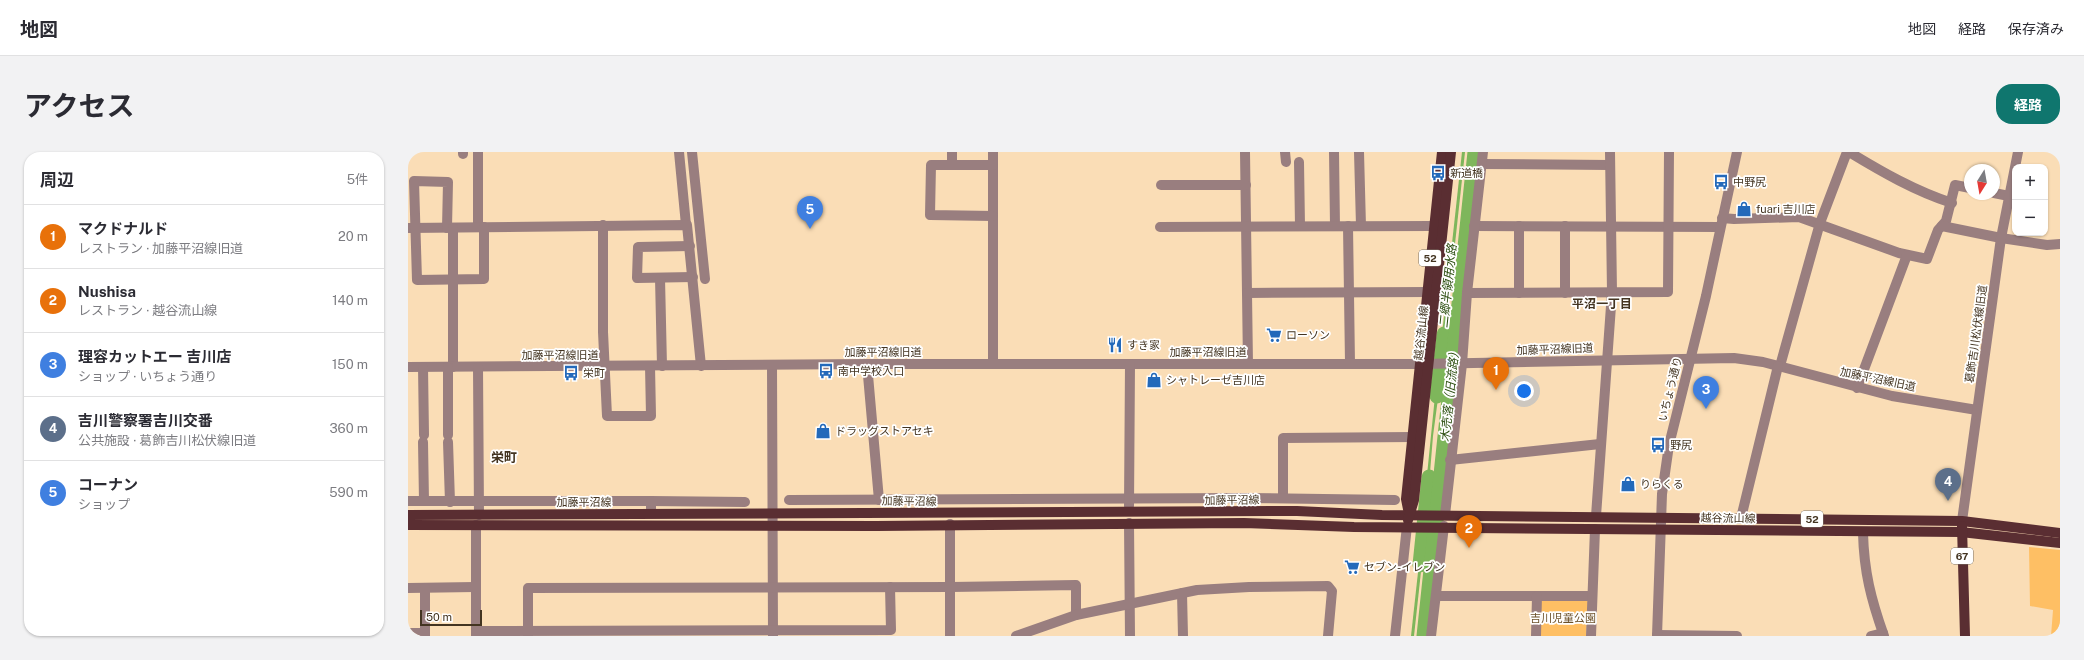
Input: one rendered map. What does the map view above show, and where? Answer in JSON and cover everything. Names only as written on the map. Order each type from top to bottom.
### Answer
[{"type":"main road","name":"越谷流山線","points":[[1409,515],[1406,499],[1413,437],[1429,364],[1428,292],[1433,226],[1442,152]]},
{"type":"main road","name":"越谷流山線","points":[[1451,152],[1414,500],[1407,526],[1961,532],[2060,543]]},
{"type":"main road","name":"加藤平沼線","points":[[408,515],[822,512],[1129,518],[1407,526]]},
{"type":"main road","name":"加藤平沼線","points":[[408,525],[950,524],[1129,518],[1242,512],[1409,515]]},
{"type":"main road","name":"越谷流山線","points":[[1409,515],[1962,521],[2060,533]]},
{"type":"main road","name":"67","points":[[1962,521],[1961,532],[1965,636]]},
{"type":"street","points":[[450,502],[448,438],[452,280],[448,182],[414,181],[412,228],[417,280],[452,280],[484,280],[478,152]]},
{"type":"street","points":[[679,152],[686,225],[688,225],[700,366]]},
{"type":"street","points":[[692,152],[705,279]]},
{"type":"street","points":[[952,152],[952,165]]},
{"type":"street","points":[[993,152],[993,363]]},
{"type":"street","points":[[1245,152],[1248,364]]},
{"type":"street","points":[[1334,152],[1336,226]]},
{"type":"street","points":[[1359,152],[1361,226]]},
{"type":"street","points":[[1443,515],[1483,152]]},
{"type":"street","points":[[1596,516],[1612,292],[1610,152]]},
{"type":"street","points":[[1467,293],[1668,292],[1669,152]]},
{"type":"street","name":"いちょう通り","points":[[1657,636],[1660,529],[1669,445],[1737,152]]},
{"type":"street","points":[[1742,518],[1779,366],[1820,223],[1848,152],[1886,175],[1935,198],[1952,203]]},
{"type":"street","name":"葛飾吉川松伏線旧道","points":[[1962,521],[2001,238],[2018,152]]},
{"type":"street","points":[[1299,162],[1300,226]]},
{"type":"street","points":[[1482,164],[1610,165]]},
{"type":"street","points":[[993,165],[931,165],[930,215],[993,216]]},
{"type":"street","points":[[1161,185],[1246,184]]},
{"type":"street","points":[[1474,226],[1669,225],[1721,222],[1734,219],[1799,217],[1820,223],[1907,255],[1927,259],[1938,230],[1942,226],[1952,203],[1956,185],[1964,187]]},
{"type":"street","points":[[2000,194],[2009,196]]},
{"type":"street","points":[[603,225],[603,332],[606,366],[607,416],[650,416],[650,366]]},
{"type":"street","points":[[412,228],[686,225]]},
{"type":"street","points":[[1348,226],[1350,363]]},
{"type":"street","points":[[1160,227],[1433,226]]},
{"type":"street","points":[[1519,226],[1519,293]]},
{"type":"street","points":[[1566,226],[1566,293]]},
{"type":"street","points":[[1942,226],[2001,238],[2047,245],[2060,244]]},
{"type":"street","points":[[690,246],[638,247],[637,278],[693,277]]},
{"type":"street","points":[[1857,388],[1907,255]]},
{"type":"street","points":[[660,278],[662,366]]},
{"type":"street","points":[[1247,294],[1428,292]]},
{"type":"street","name":"加藤平沼線旧道","points":[[408,367],[993,363],[1460,364],[1734,358],[1779,366],[1857,388],[1899,397],[1977,410]]},
{"type":"street","points":[[868,364],[879,500]]},
{"type":"street","points":[[1130,364],[1130,636]]},
{"type":"street","points":[[772,365],[773,633]]},
{"type":"street","points":[[423,367],[424,502]]},
{"type":"street","points":[[478,367],[479,515]]},
{"type":"street","points":[[1283,498],[1283,438],[1413,437]]},
{"type":"street","points":[[1450,460],[1600,444]]},
{"type":"street","points":[[1242,498],[1242,512]]},
{"type":"street","points":[[788,500],[1283,498],[1395,500]]},
{"type":"street","points":[[950,499],[950,514]]},
{"type":"street","points":[[822,500],[822,512]]},
{"type":"street","points":[[408,501],[745,502]]},
{"type":"street","points":[[651,501],[651,514]]},
{"type":"street","points":[[950,524],[950,636]]},
{"type":"street","points":[[476,525],[476,634],[773,633],[891,630],[890,587]]},
{"type":"street","points":[[1395,636],[1407,526]]},
{"type":"street","points":[[1431,636],[1437,596],[1444,526]]},
{"type":"street","points":[[1591,636],[1595,528]]},
{"type":"street","points":[[1863,532],[1864,566],[1868,588],[1884,634],[1871,636]]},
{"type":"street","points":[[528,634],[528,588],[951,588],[1076,586],[1076,615]]},
{"type":"street","points":[[1016,636],[1076,615],[1182,593],[1214,588],[1328,586],[1332,591],[1328,636]]},
{"type":"street","points":[[408,588],[475,587]]},
{"type":"street","points":[[408,633],[425,634],[425,588]]},
{"type":"street","points":[[1182,593],[1183,636]]},
{"type":"street","points":[[1437,596],[1592,596]]},
{"type":"street","points":[[1536,636],[1537,596]]},
{"type":"street","points":[[1657,636],[1737,636]]},
{"type":"green space","points":[[2029,547],[2060,550],[2060,636],[2051,636],[2053,610],[2030,606]]},
{"type":"green space","name":"吉川児童公園","points":[[1586,599],[1588,602],[1586,636],[1539,636],[1541,602],[1543,600]]},
{"type":"water","points":[[1462,152],[1465,152],[1443,354],[1440,353]]},
{"type":"water","points":[[1437,376],[1441,376],[1433,436],[1428,497],[1425,495]]},
{"type":"water","points":[[1424,544],[1414,636],[1411,636],[1421,545]]},
{"type":"waterway","name":"木売落（旧流路）","points":[[1424,636],[1475,152]]},
{"type":"waterway","name":"二郷半領用水路","points":[[1437,396],[1444,334]]},
{"type":"waterway","name":"二郷半領用水路","points":[[1420,565],[1429,477]]},
{"type":"place","name":"新道橋","points":[[1438,173]]},
{"type":"place","name":"中野尻","points":[[1721,182]]},
{"type":"place","name":"fuari 吉川店","points":[[1744,209]]},
{"type":"place","name":"コーナン","points":[[810,229]]},
{"type":"place","name":"ローソン","points":[[1274,335]]},
{"type":"place","name":"すき家","points":[[1115,345]]},
{"type":"place","name":"南中学校入口","points":[[826,371]]},
{"type":"place","name":"栄町","points":[[571,373]]},
{"type":"place","name":"シャトレーゼ吉川店","points":[[1154,380]]},
{"type":"place","name":"マクドナルド","points":[[1496,390]]},
{"type":"place","name":"理容カットエー 吉川店","points":[[1706,409]]},
{"type":"place","name":"ドラッグストアセキ","points":[[823,431]]},
{"type":"place","name":"野尻","points":[[1658,445]]},
{"type":"place","name":"りらくる","points":[[1628,484]]},
{"type":"place","name":"吉川警察署吉川交番","points":[[1948,501]]},
{"type":"place","name":"Nushisa","points":[[1469,548]]},
{"type":"place","name":"セブン-イレブン","points":[[1352,567]]},
{"type":"district","name":"平沼一丁目","points":[[1602,304]]},
{"type":"district","name":"栄町","points":[[504,457]]}]
